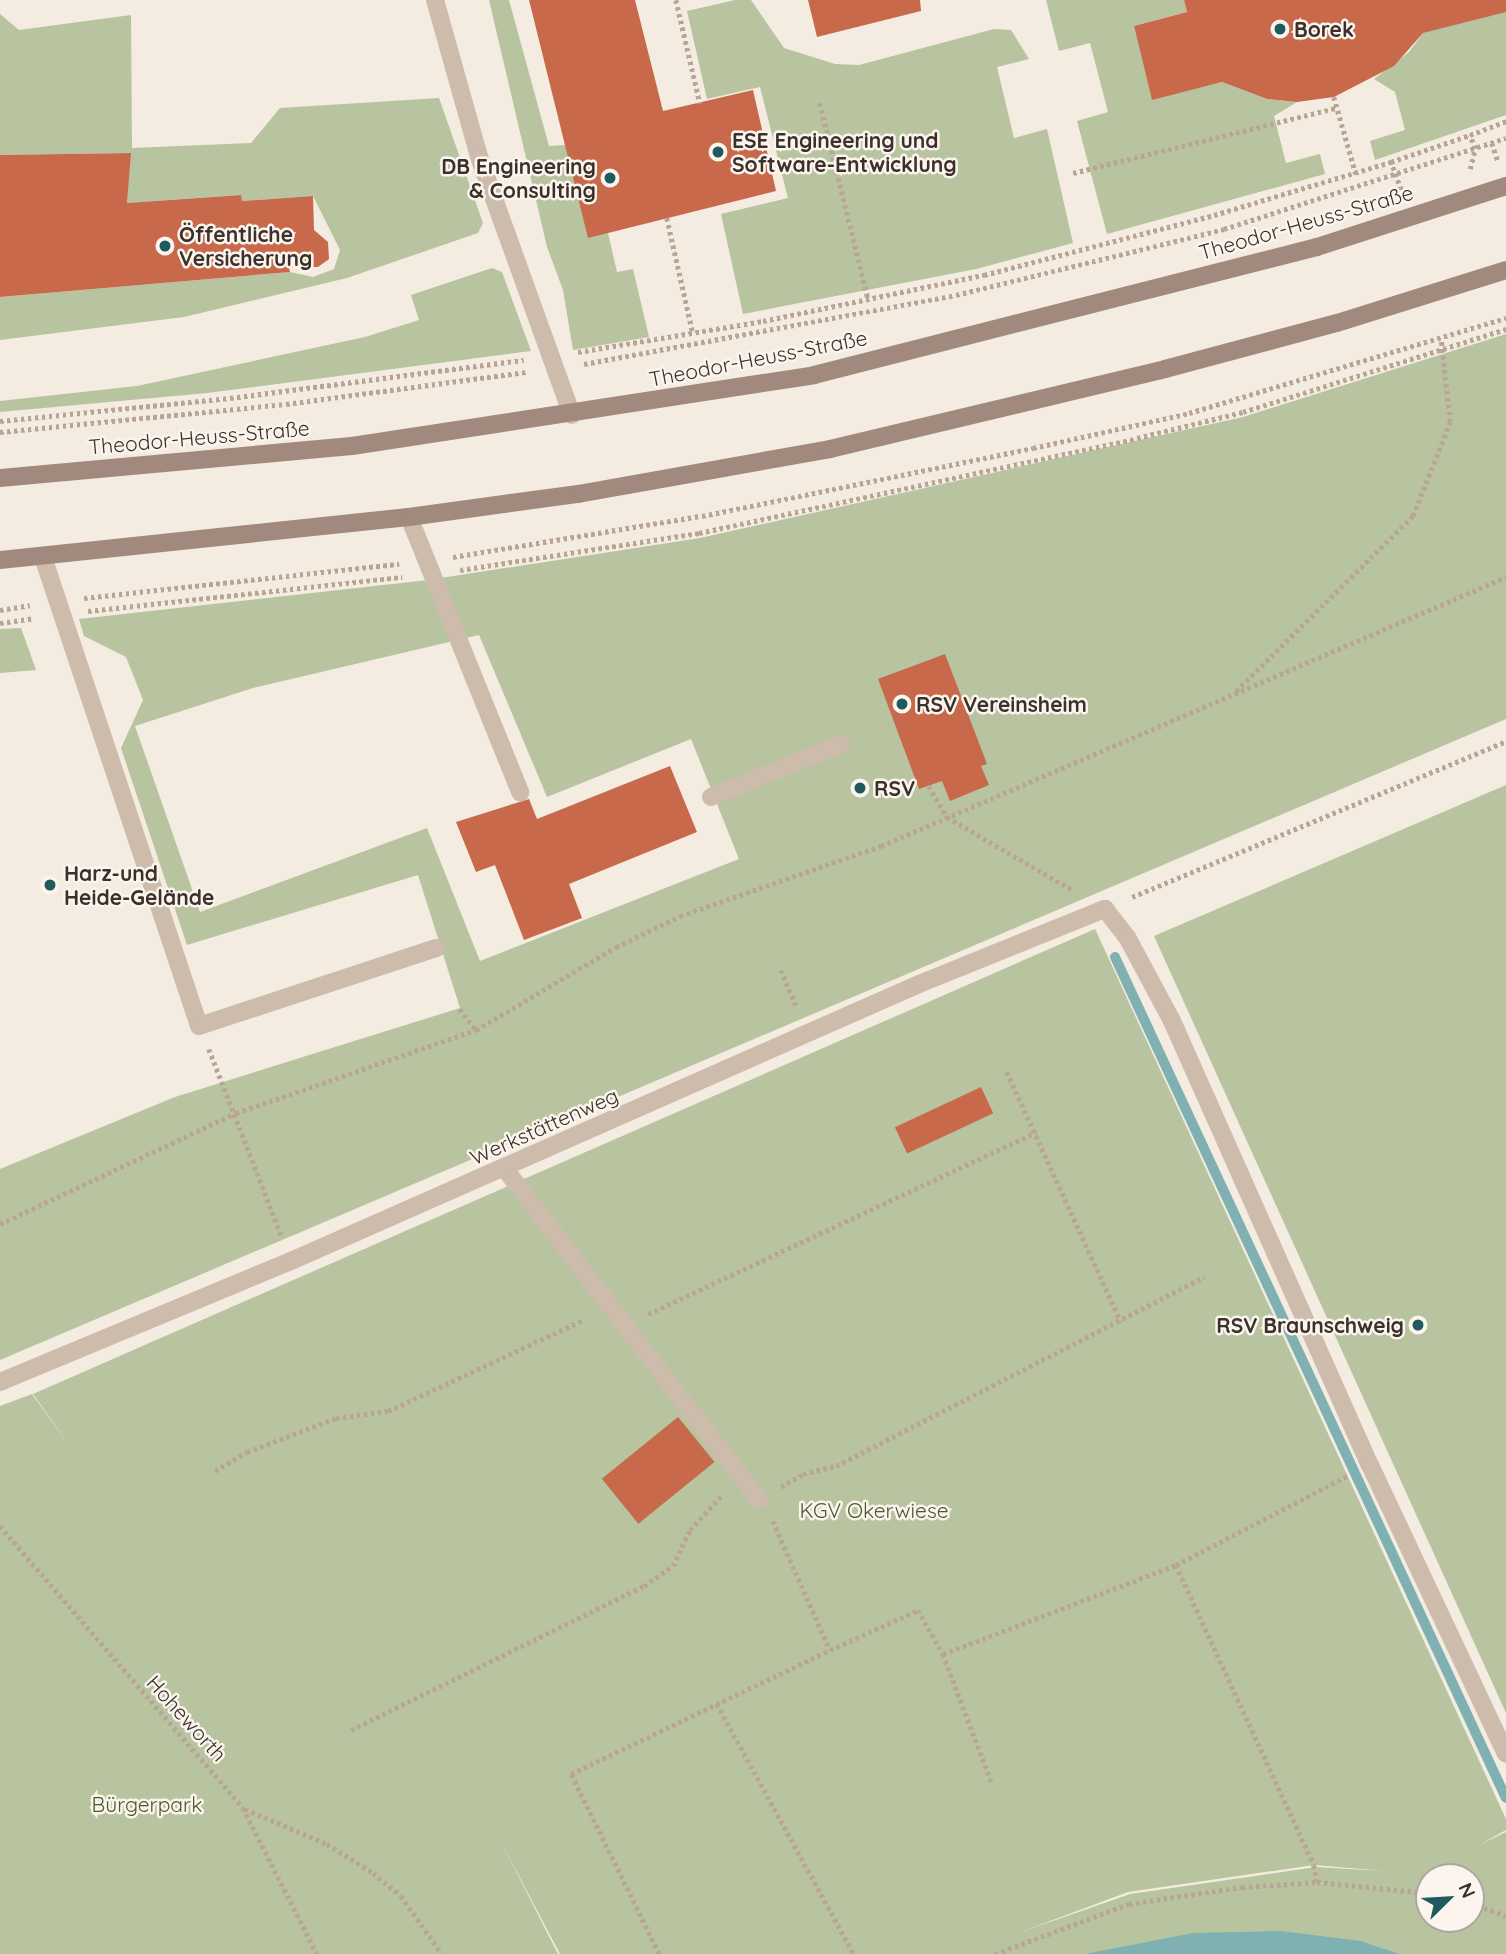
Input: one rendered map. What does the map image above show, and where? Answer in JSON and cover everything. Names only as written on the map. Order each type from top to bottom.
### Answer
[{"type":"main road","name":"Theodor-Heuss-Straße","points":[[0,478],[352,446],[572,415],[814,375],[1317,247],[1506,186]]},
{"type":"main road","points":[[0,560],[409,517],[578,494],[830,449],[1191,362],[1338,323],[1506,270]]},
{"type":"lane","points":[[435,0],[479,157],[572,415]]},
{"type":"lane","points":[[409,517],[520,792]]},
{"type":"lane","points":[[43,557],[199,1026],[436,948]]},
{"type":"lane","points":[[711,797],[842,744]]},
{"type":"lane","points":[[1105,909],[1127,937],[1172,1021],[1353,1429],[1479,1705],[1506,1754]]},
{"type":"lane","name":"Werkstättenweg","points":[[0,1382],[291,1261],[808,1034],[1105,909]]},
{"type":"lane","points":[[505,1168],[759,1500]]},
{"type":"path","points":[[676,0],[700,103]]},
{"type":"path","points":[[1334,97],[1356,174]]},
{"type":"path","points":[[820,103],[868,299]]},
{"type":"path","points":[[1073,173],[1336,108]]},
{"type":"path","points":[[0,421],[553,362],[868,299],[1091,248],[1356,174],[1506,121]]},
{"type":"path","points":[[1468,177],[1475,149],[1470,135]]},
{"type":"path","points":[[0,432],[286,404],[956,295],[1224,229],[1506,138]]},
{"type":"path","points":[[1391,162],[1403,198]]},
{"type":"path","points":[[667,218],[693,332]]},
{"type":"path","points":[[62,614],[433,574],[699,533],[929,484],[1243,412],[1506,329]]},
{"type":"path","points":[[1232,695],[1412,516],[1450,422],[1441,339]]},
{"type":"path","points":[[0,1224],[236,1114],[476,1030],[616,947],[680,916],[847,859],[1506,576]]},
{"type":"path","points":[[1105,909],[1506,741]]},
{"type":"path","points":[[929,786],[947,817],[1052,878]]},
{"type":"path","points":[[781,970],[808,1034]]},
{"type":"path","points":[[460,1009],[476,1030]]},
{"type":"path","points":[[199,1026],[236,1114],[291,1261]]},
{"type":"path","points":[[1007,1072],[1121,1322]]},
{"type":"path","points":[[625,1324],[1036,1132]]},
{"type":"path","points":[[830,1650],[780,1531],[759,1500],[803,1474],[836,1466],[1121,1322],[1204,1277]]},
{"type":"path","points":[[215,1471],[247,1452],[336,1418],[388,1411],[611,1307]]},
{"type":"path","points":[[943,1654],[1175,1565],[1347,1476]]},
{"type":"path","points":[[351,1730],[644,1586],[673,1566],[690,1530],[723,1494],[746,1482]]},
{"type":"path","name":"Hoheworth","points":[[0,1525],[243,1808],[317,1954]]},
{"type":"path","points":[[1175,1565],[1314,1865],[1317,1882]]},
{"type":"path","points":[[659,1954],[571,1774],[918,1610],[943,1654],[992,1784]]},
{"type":"path","points":[[717,1704],[854,1954]]},
{"type":"path","points":[[243,1808],[327,1844],[373,1874],[401,1896],[442,1954]]},
{"type":"path","points":[[995,1954],[1129,1904],[1242,1886],[1317,1882],[1415,1892]]},
{"type":"path","points":[[1485,1908],[1506,1916]]},
{"type":"green space","points":[[489,0],[509,0],[549,146],[565,145],[608,233],[617,272],[633,269],[649,337],[573,350],[563,290],[547,247]]},
{"type":"green space","points":[[735,0],[751,0],[784,48],[835,64],[859,65],[994,29],[1011,30],[1029,59],[997,67],[1014,138],[1047,129],[1073,243],[976,269],[743,314],[721,214],[788,198],[760,87],[707,99],[687,11]]},
{"type":"green space","points":[[1046,0],[1184,0],[1187,12],[1134,26],[1152,99],[1222,82],[1267,99],[1297,102],[1274,116],[1286,163],[1320,154],[1325,174],[1107,234],[1077,121],[1108,112],[1090,43],[1059,51]]},
{"type":"green space","points":[[1506,0],[1506,115],[1375,160],[1370,141],[1405,130],[1395,92],[1374,79],[1409,52],[1423,33]]},
{"type":"green space","points":[[0,14],[19,30],[131,15],[132,148],[251,143],[280,108],[439,98],[483,223],[478,233],[347,278],[184,317],[0,340],[0,297],[290,272],[313,277],[334,269],[340,250],[313,196],[242,201],[240,195],[127,203],[130,153],[0,155]]},
{"type":"green space","points":[[492,268],[502,272],[531,351],[207,393],[0,412],[0,401],[137,386],[365,337],[419,320],[411,295]]},
{"type":"green space","points":[[1506,334],[1506,719],[0,1360],[0,1169],[175,1097],[460,1008],[418,875],[187,945],[121,748],[143,700],[126,657],[84,636],[79,619],[428,580],[700,538],[1243,417]],"holes":[[[479,635],[547,797],[691,739],[739,859],[480,961],[427,828],[200,912],[135,726],[253,688]]]},
{"type":"green space","points":[[21,628],[36,670],[0,673],[0,629]]},
{"type":"green space","name":"RSV Braunschweig","points":[[1506,785],[1506,1713],[1154,936]]},
{"type":"green space","name":"KGV Okerwiese","points":[[1095,929],[1506,1819],[1506,1830],[1481,1844],[1506,1832],[1506,1954],[1400,1954],[1361,1941],[1085,1954],[560,1954],[501,1842],[558,1954],[0,1954],[0,1406],[32,1394],[72,1449],[33,1394]],"holes":[[[1314,1865],[1385,1871],[1316,1867],[1130,1894],[1021,1932],[1128,1892]]]},
{"type":"water","points":[[1281,1931],[1361,1941],[1400,1954],[1085,1954],[1193,1933]]},
{"type":"building","points":[[529,0],[635,0],[663,111],[753,90],[776,191],[588,238]]},
{"type":"building","points":[[808,0],[920,0],[921,11],[817,37]]},
{"type":"building","points":[[1184,0],[1506,0],[1506,12],[1423,33],[1394,66],[1334,97],[1297,102],[1267,99],[1222,82],[1152,100],[1134,26],[1187,12]]},
{"type":"building","name":"Öffentliche Versicherung","points":[[131,153],[127,203],[241,195],[242,201],[313,196],[314,230],[328,242],[329,259],[318,267],[289,267],[290,272],[0,297],[0,155]]},
{"type":"building","points":[[945,654],[987,764],[981,766],[989,785],[950,801],[942,781],[919,789],[878,679]]},
{"type":"building","points":[[670,766],[697,832],[569,884],[582,918],[524,940],[495,865],[476,872],[456,822],[529,799],[537,819]]},
{"type":"building","points":[[981,1087],[993,1113],[907,1153],[895,1127]]},
{"type":"building","points":[[678,1417],[715,1462],[638,1524],[602,1479]]},
{"type":"waterway","points":[[1115,957],[1506,1798]]},
{"type":"place","name":"Borek","points":[[1280,29]]},
{"type":"place","name":"ESE Engineering und Software-Entwicklung","points":[[718,152]]},
{"type":"place","name":"DB Engineering & Consulting","points":[[610,178]]},
{"type":"place","name":"Öffentliche Versicherung","points":[[165,246]]},
{"type":"place","name":"RSV Vereinsheim","points":[[902,704]]},
{"type":"place","name":"RSV","points":[[860,788]]},
{"type":"place","name":"Harz-und Heide-Gelände","points":[[50,885]]},
{"type":"place","name":"RSV Braunschweig","points":[[1418,1325]]},
{"type":"park label","name":"Bürgerpark","points":[[147,1804]]}]
